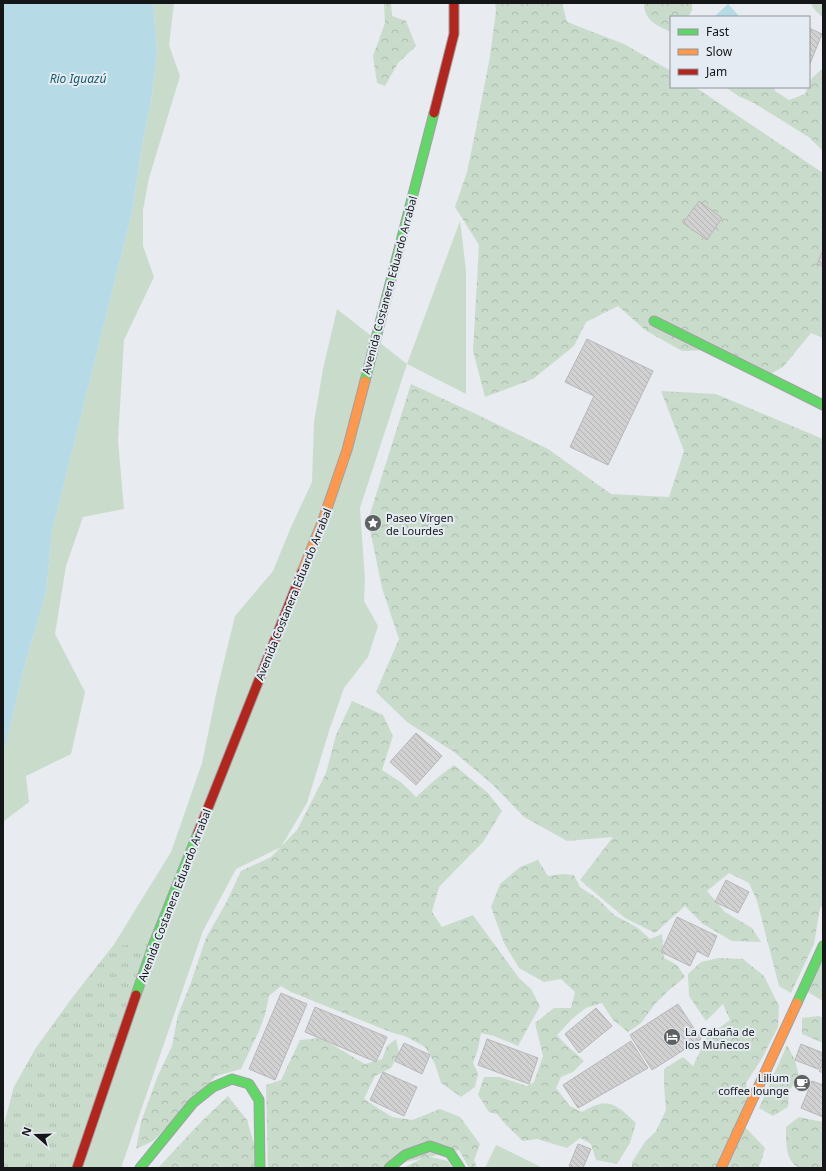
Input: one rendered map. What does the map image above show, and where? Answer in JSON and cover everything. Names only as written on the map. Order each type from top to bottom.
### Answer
[{"type":"main road","name":"Avenida Costanera Eduardo Arrabal","points":[[77,1168],[154,943],[323,520],[347,450],[454,34],[454,3]]},
{"type":"main road","points":[[654,321],[823,405]]},
{"type":"main road","points":[[721,1168],[823,946]]},
{"type":"main road","points":[[140,1168],[193,1102],[212,1087],[232,1079],[249,1084],[259,1100],[260,1168]]},
{"type":"main road","points":[[389,1168],[405,1155],[430,1146],[450,1153],[460,1168]]},
{"type":"green space","points":[[153,3],[174,3],[169,45],[180,76],[149,178],[143,210],[143,246],[154,277],[124,340],[118,440],[124,509],[83,517],[66,566],[55,634],[85,692],[71,754],[26,776],[29,802],[4,821],[3,828],[3,756],[24,668],[46,593],[52,531],[132,213],[141,151],[152,95],[157,51]]},
{"type":"green space","points":[[384,3],[391,3],[392,16],[406,21],[416,46],[398,63],[385,86],[377,83],[373,56],[385,23]]},
{"type":"green space","points":[[495,3],[562,3],[567,22],[624,44],[670,70],[670,88],[696,88],[823,173],[823,338],[811,333],[783,367],[764,377],[710,350],[682,351],[645,330],[618,306],[586,322],[574,346],[533,379],[485,397],[473,351],[479,245],[455,207],[467,172],[490,56],[496,11]]},
{"type":"green space","points":[[644,3],[692,3],[692,10],[689,16],[670,16],[669,31],[655,24],[648,18]]},
{"type":"green space","points":[[811,3],[823,3],[823,18],[814,9]]},
{"type":"green space","points":[[823,68],[823,151],[810,138],[754,103],[740,97],[726,88],[774,88],[775,91],[789,100],[805,94],[808,88],[810,88],[812,78]]},
{"type":"green space","points":[[460,221],[466,270],[466,394],[407,364]]},
{"type":"green space","points":[[337,309],[407,364],[360,508],[365,580],[364,601],[378,626],[368,657],[344,688],[307,803],[281,847],[236,869],[203,931],[121,1168],[3,1168],[3,1129],[14,1087],[36,1048],[69,1002],[113,946],[171,852],[202,763],[217,690],[235,616],[273,571],[312,482],[314,422],[323,369]]},
{"type":"green space","points":[[411,384],[548,449],[611,494],[669,497],[684,451],[661,391],[716,394],[823,439],[823,905],[820,908],[814,944],[791,993],[779,986],[757,901],[749,883],[729,873],[707,891],[725,912],[752,928],[761,942],[732,941],[703,924],[685,906],[655,933],[625,918],[580,880],[613,837],[567,841],[524,817],[492,784],[454,752],[407,722],[376,692],[399,639],[382,588],[368,520]]},
{"type":"green space","points":[[352,701],[383,715],[393,736],[382,770],[402,783],[416,797],[454,765],[488,793],[502,811],[483,842],[439,887],[432,912],[442,927],[473,915],[519,978],[531,989],[540,1006],[518,1046],[494,1036],[481,1033],[478,1049],[473,1063],[478,1073],[475,1087],[461,1097],[441,1083],[435,1064],[425,1047],[405,1036],[393,1033],[291,992],[281,986],[269,996],[265,1015],[259,1031],[241,1069],[216,1076],[153,1141],[136,1149],[141,1122],[157,1078],[172,1046],[178,1015],[206,938],[226,903],[241,871],[271,857],[297,830],[326,773],[336,735]]},
{"type":"green space","points":[[538,860],[548,876],[563,874],[574,875],[580,887],[598,899],[614,915],[638,928],[650,939],[662,934],[664,958],[677,965],[685,977],[655,1004],[641,1023],[628,1032],[613,1020],[602,1003],[586,1008],[573,1018],[557,1035],[584,1061],[573,1072],[561,1077],[556,1088],[570,1106],[582,1112],[599,1104],[611,1104],[623,1111],[636,1123],[630,1143],[617,1164],[596,1160],[591,1144],[580,1138],[567,1148],[537,1139],[523,1141],[497,1114],[489,1112],[478,1095],[484,1077],[500,1077],[527,1086],[534,1082],[543,1056],[535,1023],[554,1008],[571,1008],[575,992],[561,979],[544,982],[519,968],[504,943],[491,907],[500,884],[520,867]]},
{"type":"green space","points":[[154,943],[64,1168],[3,1168],[3,1129],[14,1087],[36,1048],[79,989],[113,946]]},
{"type":"green space","points":[[823,945],[823,1001],[806,991]]},
{"type":"green space","points":[[719,958],[743,959],[764,976],[779,1006],[778,1027],[761,1060],[746,1083],[749,1108],[745,1127],[765,1148],[761,1162],[758,1168],[632,1168],[632,1162],[645,1142],[656,1131],[666,1110],[664,1069],[683,1057],[693,1066],[707,1037],[730,1020],[723,1004],[706,1021],[689,996],[688,974],[701,962]]},
{"type":"green space","points":[[819,1016],[823,1018],[823,1043],[802,1034],[802,1018]]},
{"type":"green space","points":[[321,1038],[365,1064],[382,1059],[387,1046],[396,1039],[399,1053],[391,1068],[375,1076],[364,1099],[392,1117],[412,1120],[440,1109],[460,1117],[480,1144],[474,1160],[477,1168],[469,1168],[459,1150],[380,1168],[268,1168],[266,1085],[281,1080],[300,1040]]},
{"type":"green space","points":[[787,1045],[795,1060],[799,1076],[789,1091],[788,1107],[773,1116],[759,1108]]},
{"type":"green space","points":[[228,1096],[247,1120],[260,1168],[158,1168],[197,1126]]},
{"type":"green space","points":[[799,1117],[823,1122],[823,1168],[800,1168],[794,1164],[788,1155],[786,1127]]},
{"type":"green space","points":[[496,1145],[543,1168],[485,1168]]},
{"type":"green space","points":[[427,1156],[448,1161],[452,1168],[403,1168]]},
{"type":"water","name":"Rio Iguazú","points":[[3,3],[153,3],[157,51],[152,95],[141,151],[132,213],[52,531],[46,593],[24,668],[3,756]]},
{"type":"water","points":[[728,4],[739,16],[715,16]]},
{"type":"building","points":[[810,28],[822,34],[810,64]]},
{"type":"building","points":[[699,201],[722,218],[707,240],[683,223]]},
{"type":"building","points":[[823,250],[823,266],[817,264]]},
{"type":"building","points":[[587,339],[653,371],[608,465],[570,447],[594,396],[565,382]]},
{"type":"building","points":[[416,733],[442,756],[416,785],[390,762]]},
{"type":"building","points":[[726,880],[749,892],[738,913],[715,902]]},
{"type":"building","points":[[677,917],[717,936],[708,957],[697,951],[690,966],[661,952]]},
{"type":"building","points":[[281,993],[307,1004],[275,1080],[249,1069]]},
{"type":"building","points":[[678,1004],[701,1039],[652,1070],[630,1035]]},
{"type":"building","points":[[315,1007],[387,1037],[376,1062],[305,1032]]},
{"type":"building","points":[[596,1008],[612,1026],[579,1053],[565,1034]]},
{"type":"building","points":[[487,1039],[538,1058],[529,1084],[478,1065]]},
{"type":"building","points":[[631,1041],[648,1068],[578,1108],[563,1085]]},
{"type":"building","points":[[404,1043],[430,1055],[422,1074],[395,1061]]},
{"type":"building","points":[[801,1044],[823,1053],[818,1069],[795,1060]]},
{"type":"building","points":[[823,1061],[823,1073],[819,1071]]},
{"type":"building","points":[[383,1072],[417,1087],[404,1116],[370,1100]]},
{"type":"building","points":[[812,1081],[823,1085],[823,1117],[801,1108]]},
{"type":"building","points":[[578,1144],[591,1149],[583,1168],[574,1168],[569,1166]]},
{"type":"traffic: fast","points":[[365,381],[434,113]]},
{"type":"traffic: fast","points":[[654,321],[823,405]]},
{"type":"traffic: fast","points":[[136,995],[154,943],[198,833]]},
{"type":"traffic: fast","points":[[797,1003],[823,946]]},
{"type":"traffic: fast","points":[[140,1168],[193,1103],[213,1087],[232,1079],[249,1084],[259,1100],[260,1168]]},
{"type":"traffic: fast","points":[[389,1168],[405,1155],[430,1146],[450,1153],[460,1168]]},
{"type":"traffic: slow","points":[[302,572],[323,520],[347,450],[365,381]]},
{"type":"traffic: slow","points":[[721,1168],[797,1003]]},
{"type":"traffic: jam","points":[[434,113],[454,34],[454,3]]},
{"type":"traffic: jam","points":[[198,833],[302,572]]},
{"type":"traffic: jam","points":[[77,1168],[136,995]]},
{"type":"place","name":"Paseo Vírgen de Lourdes","points":[[373,523]]},
{"type":"place","name":"La Cabaña de los Muñecos","points":[[672,1037]]},
{"type":"place","name":"Lilium coffee lounge","points":[[802,1083]]}]
